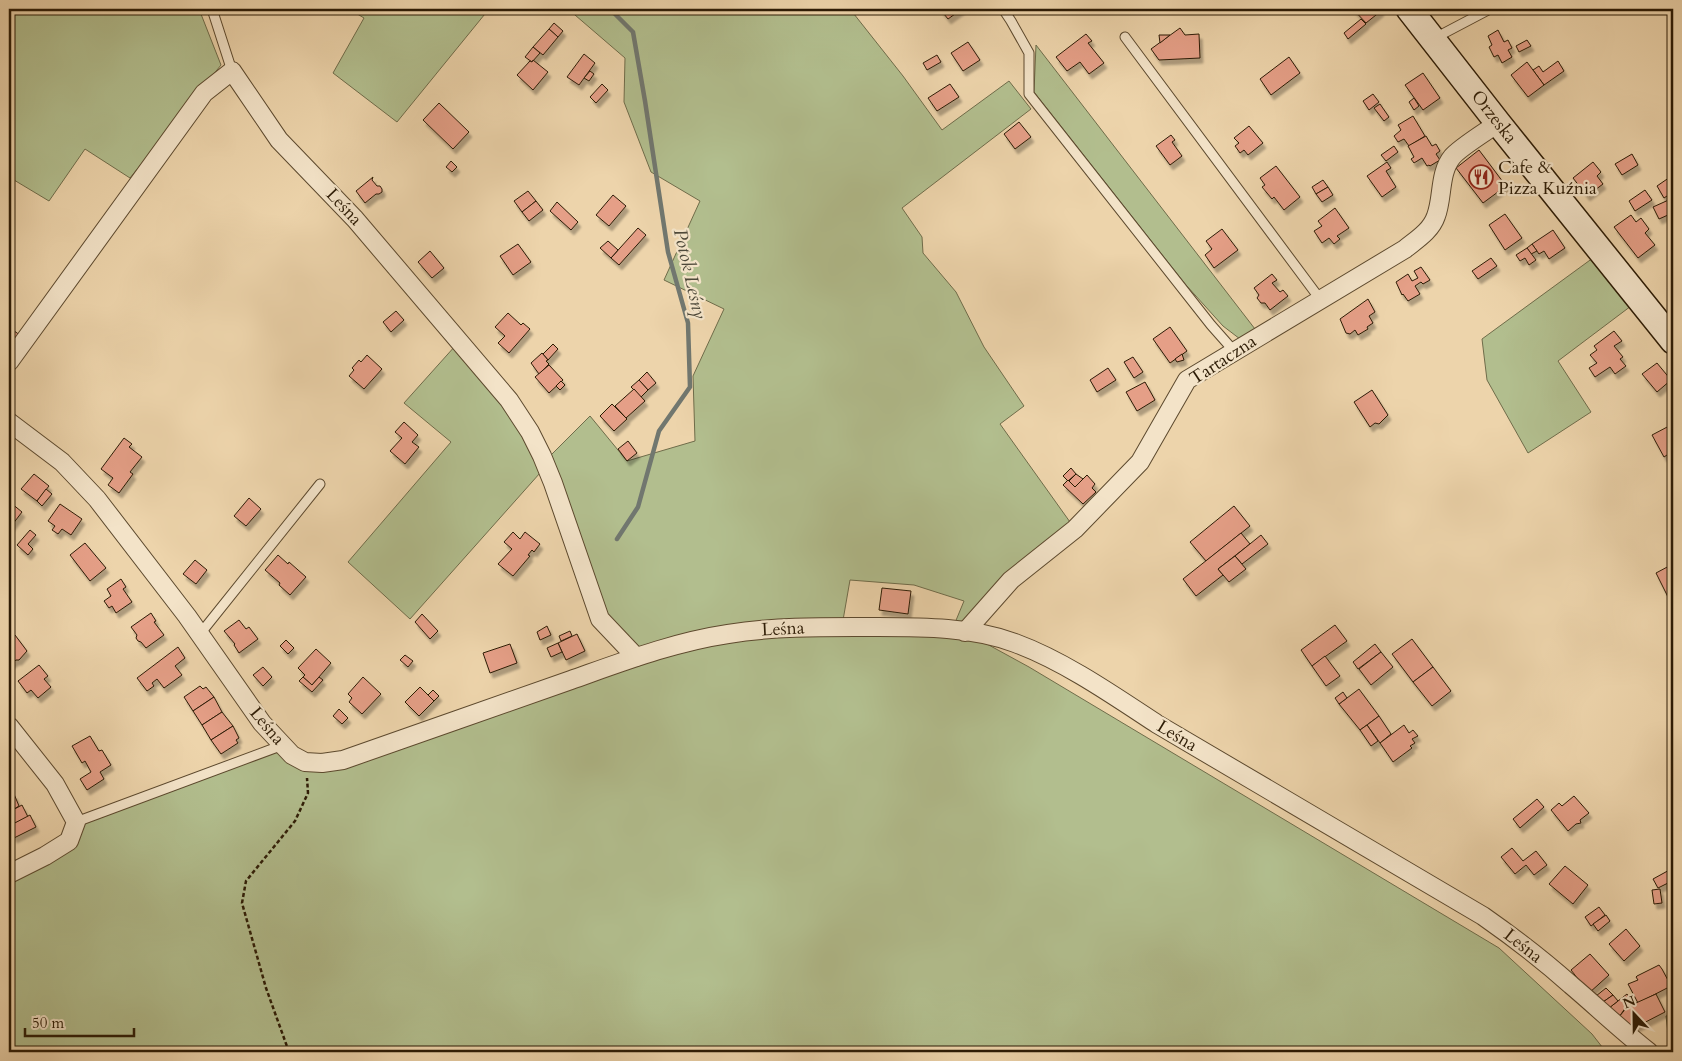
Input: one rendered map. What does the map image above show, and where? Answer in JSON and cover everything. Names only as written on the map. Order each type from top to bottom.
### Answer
[{"type":"street","name":"Orzeska","points":[[1409,9],[1498,123],[1673,340]]},
{"type":"street","points":[[9,362],[204,93],[232,71]]},
{"type":"street","name":"Leśna","points":[[232,71],[279,140],[355,219],[509,400],[530,432],[542,456],[600,619],[636,657]]},
{"type":"street","name":"Tartaczna","points":[[965,632],[1011,580],[1075,530],[1140,462],[1187,380],[1405,249],[1422,236],[1436,217],[1446,168],[1452,157],[1498,123]]},
{"type":"street","name":"Leśna","points":[[9,422],[62,462],[97,499],[134,545],[200,634],[262,722],[292,755],[305,762],[322,763],[343,760],[636,657],[727,634],[760,630],[834,627],[905,627],[993,636],[1041,654],[1124,702],[1173,734],[1483,916],[1550,967],[1627,1036],[1649,1052]]},
{"type":"street","points":[[9,726],[55,784],[76,822],[68,841],[45,856],[9,874]]},
{"type":"lane","points":[[212,9],[232,71]]},
{"type":"lane","points":[[1002,9],[1011,20],[1029,53],[1029,94],[1205,318],[1234,351]]},
{"type":"lane","points":[[1433,39],[1490,9]]},
{"type":"lane","points":[[1125,37],[1320,299]]},
{"type":"lane","points":[[200,634],[320,484]]},
{"type":"lane","points":[[76,822],[283,745]]},
{"type":"path","points":[[289,1052],[266,988],[242,903],[246,881],[295,821],[308,793],[305,762]]},
{"type":"green space","points":[[9,9],[199,9],[221,65],[130,178],[85,149],[49,201],[9,177]]},
{"type":"green space","points":[[349,9],[489,9],[397,122],[333,73],[364,18]]},
{"type":"green space","points":[[568,9],[850,9],[903,76],[942,130],[1009,81],[1031,109],[902,208],[922,237],[923,253],[956,292],[984,347],[1024,406],[1000,424],[1075,529],[965,632],[1029,667],[1499,948],[1592,1034],[1606,1052],[9,1052],[9,874],[45,856],[76,822],[283,745],[322,763],[636,657],[600,619],[549,457],[590,416],[627,461],[695,441],[693,376],[724,309],[664,280],[700,201],[651,172],[624,102],[625,58]],"holes":[[[850,580],[914,585],[964,601],[952,630],[842,626]]]},
{"type":"green space","points":[[1036,45],[1255,329],[1240,339],[1223,326],[1186,285],[1034,92]]},
{"type":"green space","points":[[1597,255],[1635,303],[1558,361],[1591,412],[1528,453],[1487,380],[1482,339]]},
{"type":"green space","points":[[456,345],[505,406],[528,441],[540,473],[410,619],[348,562],[451,442],[404,403]]},
{"type":"green space","points":[[1673,1014],[1673,1051],[1670,1050],[1666,1016]]},
{"type":"building","points":[[940,9],[962,9],[948,19]]},
{"type":"building","points":[[1353,9],[1380,9],[1381,11],[1366,23]]},
{"type":"building","points":[[1361,19],[1366,24],[1348,39],[1344,33]]},
{"type":"building","points":[[554,23],[563,31],[558,37],[549,29]]},
{"type":"building","points":[[1180,28],[1185,35],[1199,34],[1200,58],[1159,60],[1151,49]]},
{"type":"building","points":[[549,29],[558,37],[543,55],[533,47]]},
{"type":"building","points":[[1498,30],[1504,42],[1508,40],[1512,48],[1508,50],[1512,57],[1502,63],[1498,55],[1494,57],[1489,47],[1492,45],[1488,36]]},
{"type":"building","points":[[1086,34],[1092,41],[1088,43],[1104,63],[1089,74],[1080,62],[1067,71],[1056,57]]},
{"type":"building","points":[[1159,35],[1170,35],[1160,43]]},
{"type":"building","points":[[1527,40],[1531,46],[1519,52],[1516,46]]},
{"type":"building","points":[[968,42],[980,60],[963,71],[951,53]]},
{"type":"building","points":[[533,47],[540,53],[532,62],[525,57]]},
{"type":"building","points":[[584,54],[595,63],[579,85],[567,77]]},
{"type":"building","points":[[937,55],[941,62],[927,70],[923,63]]},
{"type":"building","points":[[1289,57],[1300,73],[1271,95],[1260,79]]},
{"type":"building","points":[[533,60],[548,72],[533,90],[517,75]]},
{"type":"building","points":[[1558,61],[1564,71],[1544,85],[1533,70],[1539,66],[1543,72]]},
{"type":"building","points":[[1527,62],[1544,85],[1528,97],[1511,75]]},
{"type":"building","points":[[590,71],[594,74],[589,81],[584,78]]},
{"type":"building","points":[[1423,73],[1440,98],[1423,110],[1405,85]]},
{"type":"building","points":[[602,84],[608,90],[596,103],[590,97]]},
{"type":"building","points":[[950,84],[959,97],[937,111],[928,98]]},
{"type":"building","points":[[1373,94],[1379,102],[1369,110],[1363,101]]},
{"type":"building","points":[[1414,98],[1419,106],[1414,110],[1409,102]]},
{"type":"building","points":[[439,103],[469,132],[453,149],[423,120]]},
{"type":"building","points":[[1380,104],[1389,117],[1384,121],[1374,108]]},
{"type":"building","points":[[1413,116],[1425,136],[1409,146],[1404,139],[1398,142],[1394,136],[1401,130],[1398,125]]},
{"type":"building","points":[[1019,122],[1031,137],[1015,149],[1004,134]]},
{"type":"building","points":[[1249,126],[1263,143],[1248,155],[1244,150],[1240,153],[1235,146],[1239,143],[1234,138]]},
{"type":"building","points":[[1171,135],[1175,140],[1172,142],[1182,156],[1170,165],[1156,146]]},
{"type":"building","points":[[1426,136],[1432,146],[1436,144],[1440,151],[1436,154],[1440,160],[1430,166],[1427,166],[1422,158],[1414,163],[1411,159],[1414,157],[1408,146]]},
{"type":"building","points":[[1394,146],[1398,152],[1386,161],[1381,155]]},
{"type":"building","name":"Cafe & Pizza Kuźnia","points":[[1479,150],[1506,186],[1483,203],[1456,168]]},
{"type":"building","points":[[1632,154],[1638,165],[1622,175],[1615,164]]},
{"type":"building","points":[[451,161],[457,167],[452,172],[446,167]]},
{"type":"building","points":[[1387,162],[1391,168],[1386,171],[1396,187],[1382,197],[1367,176]]},
{"type":"building","points":[[1593,162],[1601,172],[1597,176],[1603,184],[1587,196],[1573,178]]},
{"type":"building","points":[[1276,166],[1300,197],[1284,210],[1274,197],[1272,199],[1262,187],[1265,185],[1260,178]]},
{"type":"building","points":[[1673,175],[1673,192],[1664,198],[1657,186]]},
{"type":"building","points":[[373,177],[372,180],[377,186],[380,186],[382,192],[376,194],[365,203],[356,191]]},
{"type":"building","points":[[1323,180],[1328,187],[1316,194],[1312,187]]},
{"type":"building","points":[[1328,187],[1333,195],[1322,202],[1316,194]]},
{"type":"building","points":[[1645,190],[1652,200],[1635,211],[1629,201]]},
{"type":"building","points":[[528,191],[536,201],[522,212],[514,201]]},
{"type":"building","points":[[613,195],[626,206],[609,226],[596,215]]},
{"type":"building","points":[[1673,198],[1673,227],[1668,215],[1659,219],[1653,207]]},
{"type":"building","points":[[536,201],[543,210],[529,221],[522,212]]},
{"type":"building","points":[[557,202],[578,222],[571,230],[550,211]]},
{"type":"building","points":[[1335,208],[1349,228],[1337,236],[1340,239],[1334,244],[1329,238],[1322,243],[1314,231],[1322,226],[1318,221]]},
{"type":"building","points":[[1505,214],[1522,238],[1505,250],[1489,225]]},
{"type":"building","points":[[1631,215],[1636,222],[1641,218],[1649,229],[1645,233],[1655,245],[1638,258],[1614,227]]},
{"type":"building","points":[[638,228],[646,235],[619,265],[611,258]]},
{"type":"building","points":[[1222,229],[1238,250],[1214,268],[1205,255],[1212,249],[1206,241]]},
{"type":"building","points":[[1553,230],[1565,248],[1549,259],[1544,251],[1539,254],[1532,244]]},
{"type":"building","points":[[608,241],[618,250],[611,258],[600,248]]},
{"type":"building","points":[[518,244],[531,262],[513,275],[500,256]]},
{"type":"building","points":[[1532,244],[1537,251],[1531,254],[1527,248]]},
{"type":"building","points":[[1527,248],[1536,260],[1529,265],[1525,258],[1520,261],[1516,255]]},
{"type":"building","points":[[430,251],[444,268],[432,278],[418,262]]},
{"type":"building","points":[[1491,258],[1497,266],[1478,279],[1472,271]]},
{"type":"building","points":[[1421,267],[1430,280],[1415,286],[1420,294],[1408,301],[1402,295],[1396,282],[1408,274],[1412,281],[1418,278],[1414,271]]},
{"type":"building","points":[[1272,274],[1277,280],[1272,283],[1280,292],[1283,290],[1288,296],[1270,310],[1265,303],[1261,303],[1257,298],[1259,295],[1254,288]]},
{"type":"building","points":[[1368,299],[1375,312],[1369,316],[1373,323],[1367,327],[1368,329],[1358,335],[1355,330],[1350,334],[1346,333],[1340,319]]},
{"type":"building","points":[[396,311],[404,320],[391,332],[383,322]]},
{"type":"building","points":[[508,313],[521,325],[523,323],[530,329],[509,353],[498,343],[505,336],[495,327]]},
{"type":"building","points":[[9,327],[21,336],[14,345],[9,341]]},
{"type":"building","points":[[1170,327],[1187,351],[1170,363],[1153,339]]},
{"type":"building","points":[[1614,331],[1622,341],[1614,346],[1623,357],[1620,359],[1626,366],[1615,374],[1610,367],[1595,377],[1589,368],[1597,363],[1590,355],[1597,350],[1594,346]]},
{"type":"building","points":[[553,344],[558,349],[548,360],[543,354]]},
{"type":"building","points":[[542,353],[549,364],[539,374],[531,363]]},
{"type":"building","points":[[1182,354],[1184,360],[1177,362],[1175,359]]},
{"type":"building","points":[[367,355],[382,369],[364,389],[349,376],[354,370],[352,368]]},
{"type":"building","points":[[1133,357],[1143,372],[1134,378],[1124,362]]},
{"type":"building","points":[[1657,363],[1671,380],[1657,392],[1642,374]]},
{"type":"building","points":[[549,365],[563,380],[549,393],[535,377]]},
{"type":"building","points":[[1108,368],[1116,380],[1097,392],[1090,380]]},
{"type":"building","points":[[647,372],[656,383],[648,390],[639,380]]},
{"type":"building","points":[[639,380],[648,390],[641,397],[631,387]]},
{"type":"building","points":[[561,381],[565,385],[560,390],[556,386]]},
{"type":"building","points":[[1145,382],[1155,400],[1137,411],[1126,392]]},
{"type":"building","points":[[634,389],[645,401],[626,418],[615,406]]},
{"type":"building","points":[[1372,390],[1388,415],[1379,424],[1375,423],[1370,427],[1354,402]]},
{"type":"building","points":[[612,404],[627,419],[614,431],[600,416]]},
{"type":"building","points":[[404,422],[418,435],[412,442],[419,447],[405,464],[390,451],[402,438],[395,432]]},
{"type":"building","points":[[1671,425],[1673,430],[1673,451],[1664,457],[1652,435]]},
{"type":"building","points":[[124,438],[132,444],[129,447],[142,457],[130,472],[133,474],[119,493],[108,485],[113,478],[101,469]]},
{"type":"building","points":[[628,441],[637,453],[627,461],[618,449]]},
{"type":"building","points":[[1071,468],[1076,474],[1068,481],[1063,476]]},
{"type":"building","points":[[34,474],[49,486],[37,501],[21,489]]},
{"type":"building","points":[[1076,474],[1083,479],[1075,487],[1069,481]]},
{"type":"building","points":[[1087,475],[1095,484],[1092,488],[1096,492],[1083,504],[1063,485],[1068,480],[1075,487]]},
{"type":"building","points":[[46,489],[52,494],[42,506],[37,501]]},
{"type":"building","points":[[249,498],[261,509],[246,526],[234,516]]},
{"type":"building","points":[[11,503],[22,512],[9,529],[9,505]]},
{"type":"building","points":[[60,504],[82,519],[71,535],[62,529],[58,534],[52,530],[55,526],[48,521]]},
{"type":"building","points":[[1234,506],[1250,526],[1206,561],[1190,542]]},
{"type":"building","points":[[30,530],[36,535],[28,544],[33,549],[28,555],[17,545]]},
{"type":"building","points":[[513,532],[520,539],[525,532],[540,544],[534,552],[532,550],[528,555],[530,556],[513,576],[498,564],[512,549],[504,542]]},
{"type":"building","points":[[1241,533],[1250,544],[1218,569],[1223,575],[1196,596],[1183,579]]},
{"type":"building","points":[[1261,535],[1268,544],[1242,564],[1235,556]]},
{"type":"building","points":[[85,543],[106,568],[90,581],[70,555]]},
{"type":"building","points":[[278,555],[306,577],[290,595],[265,570]]},
{"type":"building","points":[[1235,556],[1246,569],[1229,582],[1218,569]]},
{"type":"building","points":[[195,560],[207,570],[196,584],[183,574]]},
{"type":"building","points":[[1671,565],[1673,570],[1673,594],[1668,597],[1656,573]]},
{"type":"building","points":[[121,579],[126,587],[123,589],[132,602],[116,613],[112,606],[109,608],[104,601],[111,596],[107,589]]},
{"type":"building","points":[[882,588],[911,591],[908,614],[879,610]]},
{"type":"building","points":[[151,613],[156,621],[154,622],[164,635],[146,648],[138,641],[137,635],[131,627]]},
{"type":"building","points":[[422,614],[438,631],[430,639],[415,622]]},
{"type":"building","points":[[239,620],[246,629],[249,627],[258,639],[239,653],[235,644],[224,631]]},
{"type":"building","points":[[1335,625],[1347,641],[1312,666],[1301,650]]},
{"type":"building","points":[[547,626],[551,635],[540,640],[537,632]]},
{"type":"building","points":[[570,631],[572,636],[561,641],[559,636]]},
{"type":"building","points":[[577,634],[585,651],[566,660],[558,643]]},
{"type":"building","points":[[15,635],[27,651],[19,660],[9,665],[9,640]]},
{"type":"building","points":[[1412,639],[1433,667],[1413,682],[1392,654]]},
{"type":"building","points":[[286,640],[294,648],[288,654],[280,646]]},
{"type":"building","points":[[558,643],[562,652],[551,657],[547,648]]},
{"type":"building","points":[[510,644],[517,663],[490,673],[483,653]]},
{"type":"building","points":[[1375,644],[1381,652],[1358,669],[1353,662]]},
{"type":"building","points":[[178,647],[185,658],[175,666],[182,675],[164,688],[157,679],[152,683],[154,686],[147,691],[137,678]]},
{"type":"building","points":[[316,649],[331,663],[312,685],[303,677],[305,675],[298,668]]},
{"type":"building","points":[[1381,652],[1393,667],[1371,685],[1359,669]]},
{"type":"building","points":[[405,655],[413,661],[408,667],[400,660]]},
{"type":"building","points":[[1325,656],[1340,676],[1326,686],[1312,666]]},
{"type":"building","points":[[39,665],[48,676],[44,679],[51,687],[38,698],[31,690],[27,693],[18,681]]},
{"type":"building","points":[[263,667],[272,677],[263,686],[253,675]]},
{"type":"building","points":[[1433,667],[1451,691],[1432,706],[1413,682]]},
{"type":"building","points":[[303,677],[312,685],[319,677],[323,680],[312,692],[299,681]]},
{"type":"building","points":[[363,677],[381,694],[362,714],[349,702],[352,698],[348,694]]},
{"type":"building","points":[[200,686],[203,689],[206,687],[214,697],[193,711],[184,697]]},
{"type":"building","points":[[420,687],[434,701],[419,716],[405,702]]},
{"type":"building","points":[[1359,689],[1379,716],[1360,730],[1339,704]]},
{"type":"building","points":[[433,690],[439,696],[434,701],[428,695]]},
{"type":"building","points":[[1343,692],[1347,698],[1339,704],[1335,698]]},
{"type":"building","points":[[214,697],[222,712],[202,725],[193,711]]},
{"type":"building","points":[[339,709],[348,718],[342,724],[333,716]]},
{"type":"building","points":[[222,712],[233,726],[211,740],[202,725]]},
{"type":"building","points":[[1379,716],[1391,734],[1380,743],[1367,725]]},
{"type":"building","points":[[1367,725],[1378,741],[1371,746],[1360,730]]},
{"type":"building","points":[[1404,725],[1409,733],[1413,730],[1418,736],[1412,739],[1415,743],[1410,746],[1412,748],[1393,762],[1380,743]]},
{"type":"building","points":[[233,726],[239,738],[236,740],[238,743],[221,754],[211,740]]},
{"type":"building","points":[[90,736],[99,751],[102,750],[111,765],[100,772],[104,779],[87,790],[80,779],[91,772],[85,761],[82,763],[72,746]]},
{"type":"building","points":[[14,794],[19,806],[9,812],[9,797]]},
{"type":"building","points":[[1574,796],[1589,813],[1580,820],[1581,823],[1576,824],[1568,831],[1551,810],[1559,803],[1562,806]]},
{"type":"building","points":[[1537,799],[1544,807],[1520,828],[1513,819]]},
{"type":"building","points":[[22,805],[28,817],[9,826],[9,812]]},
{"type":"building","points":[[30,815],[36,827],[14,838],[9,826]]},
{"type":"building","points":[[1512,848],[1523,861],[1536,851],[1547,865],[1534,875],[1526,865],[1515,874],[1501,857]]},
{"type":"building","points":[[1565,866],[1588,885],[1573,904],[1549,884]]},
{"type":"building","points":[[1673,868],[1673,887],[1670,882],[1658,888],[1653,879]]},
{"type":"building","points":[[1660,889],[1662,903],[1654,904],[1652,890]]},
{"type":"building","points":[[1599,907],[1605,915],[1591,926],[1585,917]]},
{"type":"building","points":[[1606,915],[1610,921],[1598,931],[1593,924]]},
{"type":"building","points":[[1626,929],[1640,946],[1624,961],[1609,944]]},
{"type":"building","points":[[1590,954],[1609,975],[1589,993],[1571,970]]},
{"type":"building","points":[[1659,965],[1671,986],[1638,1003],[1628,984],[1638,980],[1637,976]]},
{"type":"building","points":[[1606,988],[1613,995],[1603,1002],[1596,996]]},
{"type":"building","points":[[1627,994],[1633,1003],[1626,1007],[1619,1017],[1609,1008]]},
{"type":"building","points":[[1656,994],[1665,1012],[1632,1029],[1619,1017],[1627,1007]]},
{"type":"building","points":[[1613,995],[1618,1001],[1609,1008],[1603,1002]]},
{"type":"waterway","name":"Potok Leśny","points":[[610,9],[633,32],[668,252],[688,323],[690,387],[659,431],[638,507],[617,539]]},
{"type":"place","name":"Cafe & Pizza Kuźnia","points":[[1481,177]]}]
